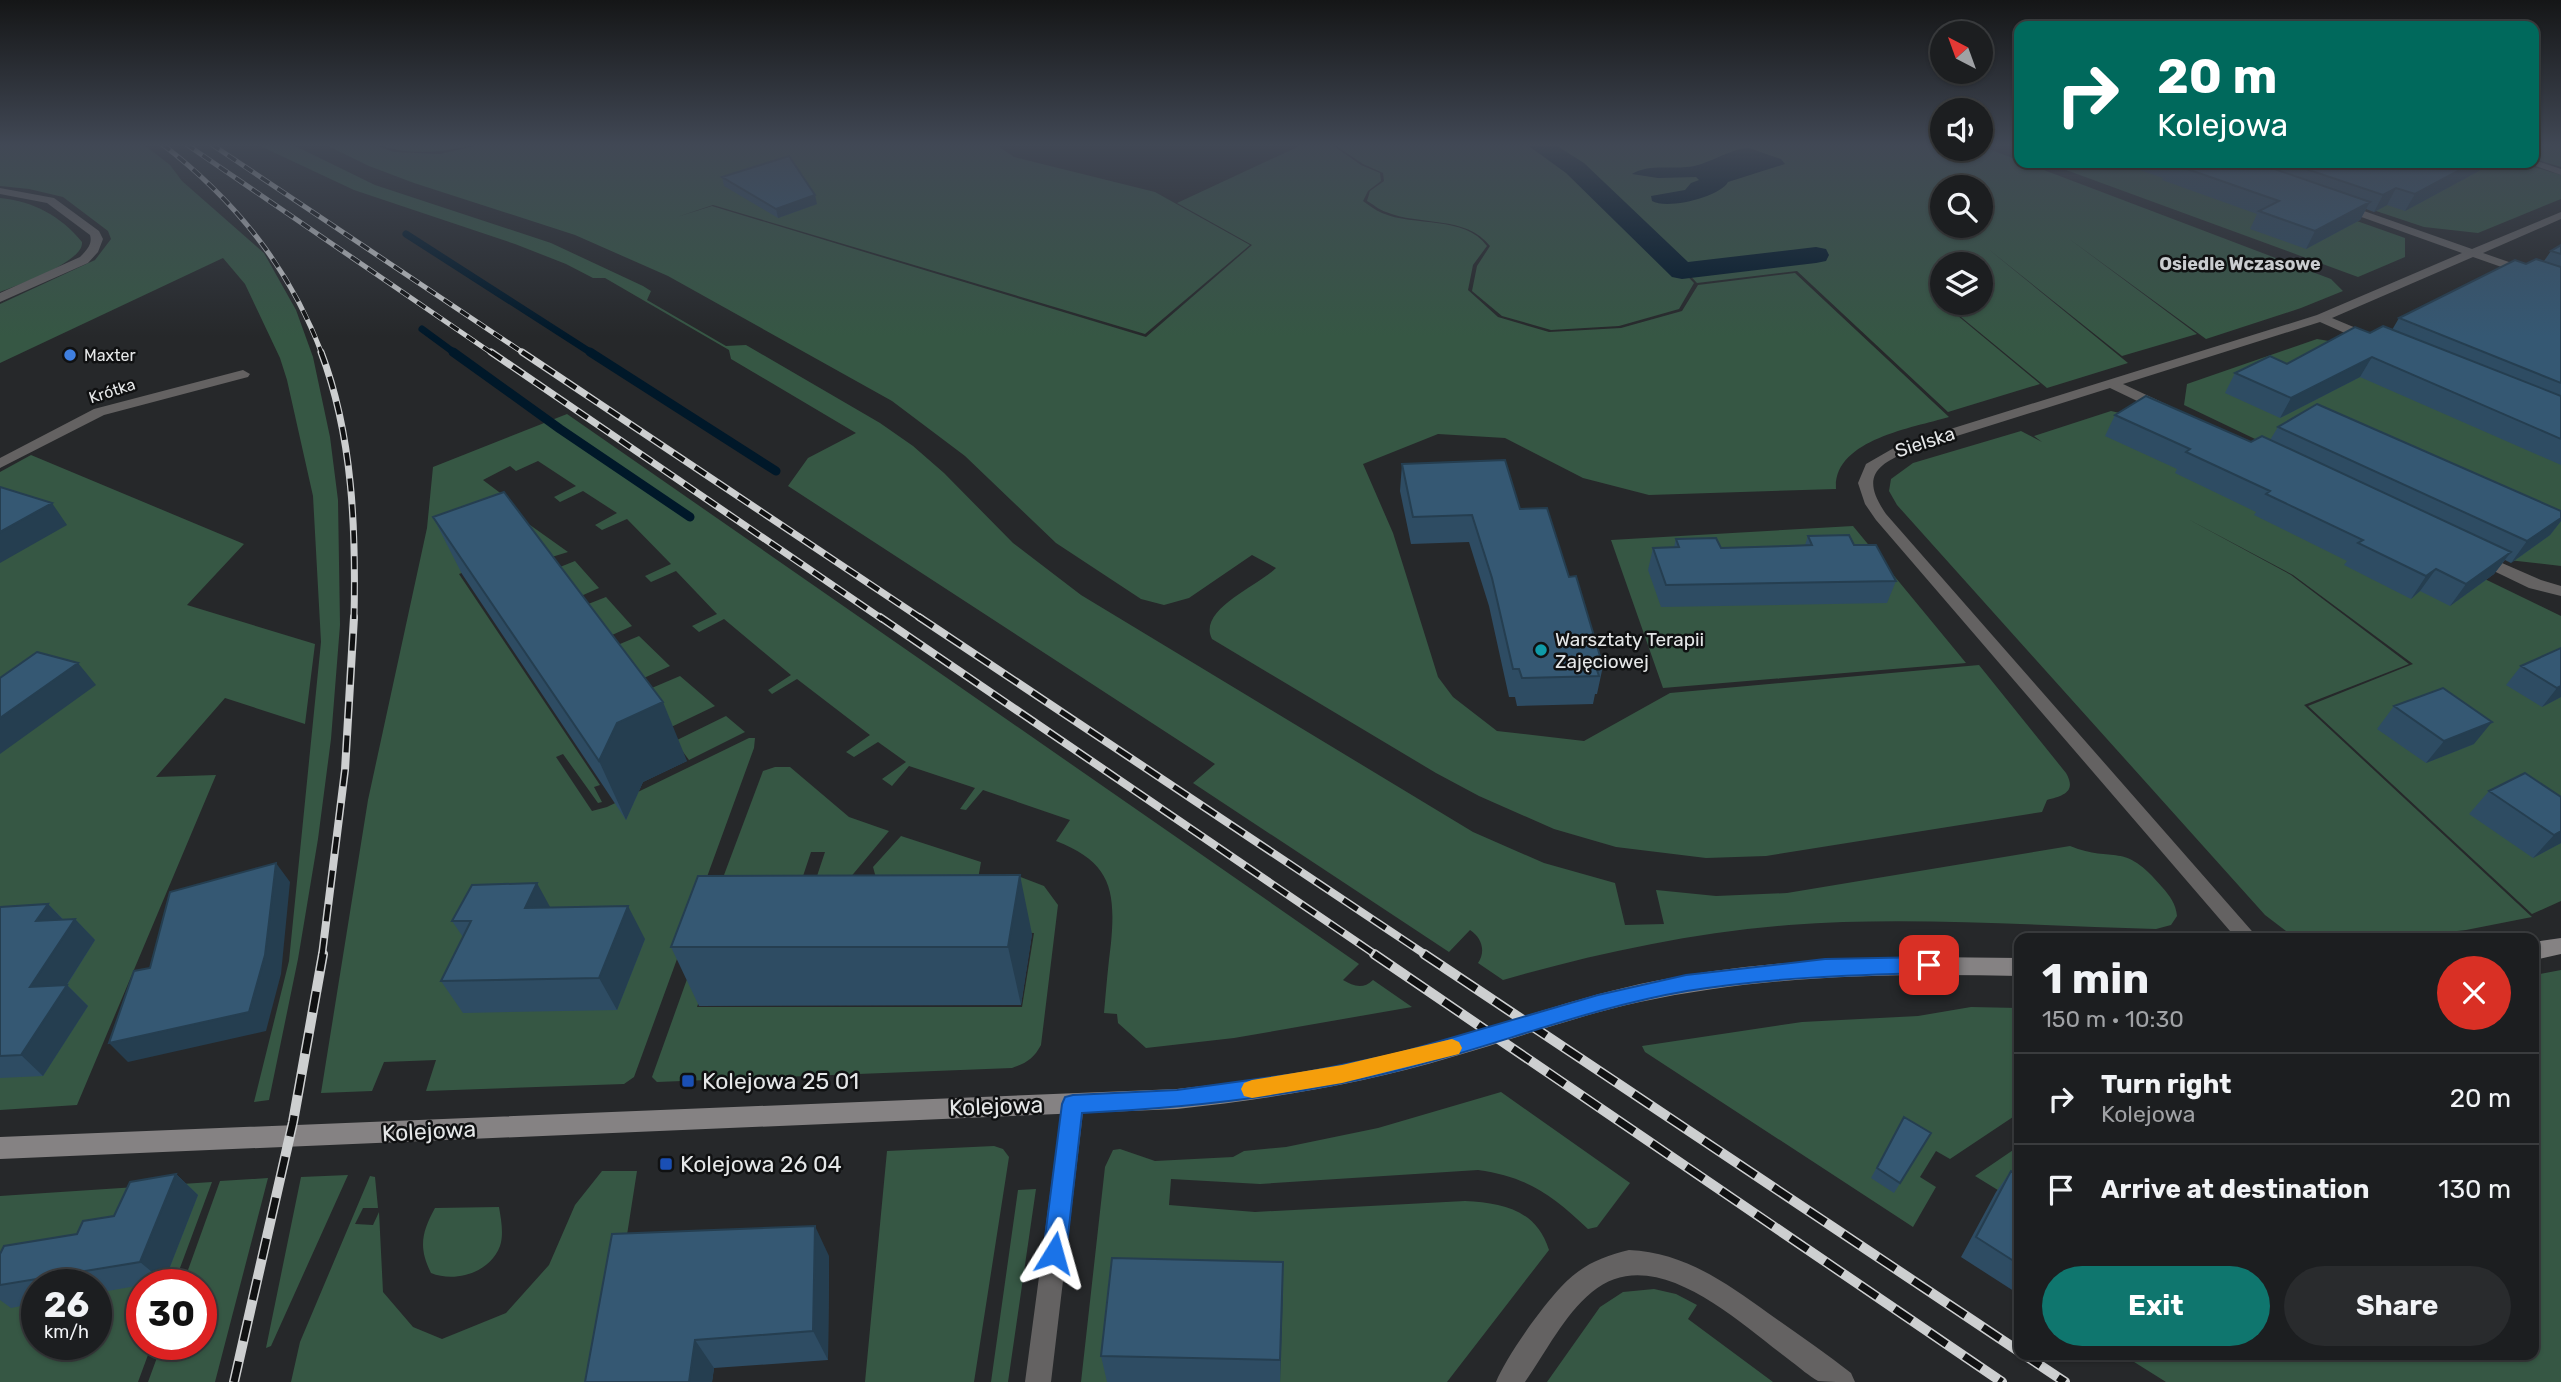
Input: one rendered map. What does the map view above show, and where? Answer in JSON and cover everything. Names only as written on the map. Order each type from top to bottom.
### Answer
[{"type":"street","points":[[0,299],[84,260],[92,252],[97,239],[95,233],[62,208]]},
{"type":"street","points":[[2347,208],[2561,284]]},
{"type":"street","name":"Sielska","points":[[2244,933],[1881,517],[1868,501],[1863,486],[1865,472],[1875,461],[1888,454],[2320,318],[2561,215]]},
{"type":"street","points":[[2320,318],[2384,344]]},
{"type":"street","name":"Krótka","points":[[0,464],[99,412],[243,374]]},
{"type":"street","points":[[2112,383],[2174,413]]},
{"type":"street","points":[[2460,549],[2535,584],[2561,591]]},
{"type":"street","points":[[2539,950],[2561,946]]},
{"type":"street","name":"Kolejowa","points":[[0,1148],[1189,1098],[1302,1082],[1452,1048],[1608,1000],[1728,977],[1851,966],[2014,967]]},
{"type":"street","points":[[1028,1382],[1040,1369],[1073,1104]]},
{"type":"street","points":[[1509,1382],[1583,1284],[1595,1274],[1609,1268],[1640,1262],[1660,1264],[1693,1276],[1842,1382]]},
{"type":"green space","points":[[0,208],[40,208],[56,217],[82,242],[80,250],[62,265],[0,292]]},
{"type":"green space","points":[[78,208],[213,208],[264,253],[296,310],[313,357],[330,437],[338,500],[340,625],[331,739],[298,959],[269,1100],[254,1102],[289,961],[321,642],[313,496],[280,358],[245,284],[223,258],[0,363],[0,304],[95,260],[111,239],[108,231]]},
{"type":"green space","points":[[409,208],[446,208],[551,243],[643,286],[651,291],[647,300],[726,346],[746,345],[880,423],[913,446],[944,473],[1013,543],[1081,595],[1473,832],[1544,863],[1615,883],[1625,925],[1664,924],[1656,890],[1716,896],[1787,893],[2070,846],[2128,858],[2138,863],[2168,894],[2177,916],[2171,925],[2156,929],[1972,922],[1880,921],[1789,925],[1644,945],[1503,980],[1478,963],[1482,945],[1470,930],[1449,952],[1193,783],[1215,764],[788,486],[808,458],[856,433],[731,359],[729,350],[605,278],[593,278],[515,244]]},
{"type":"green space","points":[[493,208],[703,208],[677,217],[704,208],[720,208],[1146,337],[1252,245],[1187,208],[1374,208],[1395,217],[1466,230],[1487,246],[1473,265],[1468,290],[1498,317],[1549,332],[1621,328],[1682,311],[1698,285],[1795,273],[1949,417],[1896,432],[1861,448],[1847,459],[1838,472],[1836,489],[1649,495],[1583,478],[1505,438],[1438,434],[1363,464],[1393,533],[1438,677],[1453,697],[1497,731],[1584,741],[1670,693],[1979,665],[2066,773],[2069,789],[2063,795],[2047,800],[2042,812],[1766,856],[1706,858],[1616,847],[1554,829],[1479,796],[1436,773],[1212,639],[1210,628],[1213,618],[1221,609],[1276,568],[1252,555],[1189,598],[1164,605],[1141,599],[1056,543],[965,456],[892,401],[668,276],[575,235]]},
{"type":"green space","points":[[725,208],[1185,208],[1250,245],[1145,334]]},
{"type":"green space","points":[[1379,208],[1623,208],[1694,283],[1679,309],[1619,326],[1551,330],[1502,316],[1472,291],[1477,266],[1490,246],[1480,236],[1455,225],[1413,219]]},
{"type":"green space","points":[[1626,208],[1930,208],[1930,238],[1993,238],[1993,208],[2145,208],[2331,279],[2343,291],[2301,308],[2206,339],[2068,238],[2197,334],[2122,356],[1987,248],[1992,252],[1930,252],[1930,315],[1957,315],[2040,384],[1948,412],[1797,271],[1697,283]]},
{"type":"green space","points":[[2171,208],[2322,208],[2405,238],[2405,257],[2358,277]]},
{"type":"green space","points":[[2368,208],[2538,208],[2478,233],[2424,227]]},
{"type":"green space","points":[[1993,253],[2128,363],[2047,388],[1959,315],[1993,315]]},
{"type":"green space","points":[[2317,339],[2359,346],[2561,429],[2561,566],[2508,560],[2184,405],[2187,384]]},
{"type":"green space","points":[[2111,411],[2161,422],[2561,616],[2561,901],[2532,914],[2308,706],[2413,664],[2293,575],[2186,518],[2291,575],[2409,664],[2304,705],[2532,917],[2440,933],[2291,933],[2265,915],[1897,505],[1889,491],[1891,479],[1913,463],[2021,431],[2042,442],[2034,436]]},
{"type":"green space","points":[[567,414],[1359,964],[1343,980],[1358,986],[1373,980],[1412,1007],[1234,1038],[1146,1048],[1118,1023],[1117,1014],[1104,1013],[1112,924],[1110,893],[1106,880],[1088,858],[1056,841],[1070,820],[983,790],[966,810],[960,809],[975,788],[909,766],[892,786],[882,779],[906,762],[878,742],[854,757],[846,752],[870,735],[797,679],[772,694],[768,690],[791,675],[724,619],[699,632],[692,626],[717,614],[676,571],[651,582],[645,576],[671,564],[627,519],[602,530],[595,525],[617,513],[583,491],[560,502],[554,497],[576,486],[538,461],[516,471],[510,466],[483,480],[503,495],[524,526],[530,525],[568,552],[542,560],[531,547],[459,574],[600,785],[594,787],[602,802],[598,803],[563,754],[556,757],[592,811],[607,807],[749,738],[755,738],[754,748],[634,1077],[624,1084],[426,1091],[436,1060],[384,1062],[372,1091],[321,1093],[368,800],[427,528],[433,467]]},
{"type":"green space","points":[[31,455],[244,544],[187,605],[315,644],[305,724],[225,698],[156,777],[216,775],[77,1105],[0,1110],[0,472]]},
{"type":"green space","points":[[1853,526],[1966,663],[1663,688],[1611,540]]},
{"type":"green space","points":[[575,561],[599,588],[572,600],[550,571]]},
{"type":"green space","points":[[606,597],[632,626],[601,640],[578,608]]},
{"type":"green space","points":[[639,636],[670,666],[633,683],[608,649]]},
{"type":"green space","points":[[680,676],[715,706],[667,729],[640,693]]},
{"type":"green space","points":[[726,716],[745,732],[689,760],[675,741]]},
{"type":"green space","points":[[775,767],[790,767],[849,817],[889,831],[844,885],[815,882],[825,852],[811,852],[801,882],[721,883],[763,771]]},
{"type":"green space","points":[[901,836],[981,862],[978,879],[878,885],[873,867]]},
{"type":"green space","points":[[1013,874],[1044,886],[1058,905],[1041,1045],[1026,1062],[1012,1068],[657,1082],[652,1077],[715,901],[723,934],[697,1007],[1022,1007],[1034,933],[992,932],[1001,879]]},
{"type":"green space","points":[[2561,970],[2561,1382],[2166,1382],[2131,1360],[2539,1360],[2539,974]]},
{"type":"green space","points":[[1971,1007],[2014,1008],[2014,1116],[1950,1159],[1936,1151],[1920,1177],[1936,1187],[1913,1227],[1645,1052],[1642,1046],[1802,1022],[1918,1016]]},
{"type":"green space","points":[[1501,1092],[1630,1183],[1597,1227],[1588,1229],[1563,1206],[1538,1189],[1511,1177],[1478,1170],[1260,1184],[1171,1179],[1169,1205],[1255,1212],[1465,1201],[1504,1207],[1526,1217],[1536,1225],[1549,1250],[1447,1382],[1081,1382],[1105,1167],[1113,1150],[1120,1149],[1155,1161],[1233,1157],[1244,1151],[1286,1147],[1378,1128]]},
{"type":"green space","points":[[994,1146],[1003,1149],[1009,1157],[974,1382],[865,1382],[887,1151]]},
{"type":"green space","points":[[2014,1149],[2014,1200],[1975,1176]]},
{"type":"green space","points":[[602,1171],[637,1171],[604,1382],[291,1382],[300,1342],[370,1176],[375,1177],[378,1208],[363,1208],[355,1224],[373,1225],[379,1212],[383,1292],[413,1327],[442,1339],[506,1313],[549,1265],[575,1205]]},
{"type":"green space","points":[[348,1175],[271,1346],[266,1348],[301,1177]]},
{"type":"green space","points":[[268,1178],[215,1382],[148,1382],[156,1360],[217,1360],[217,1269],[188,1269],[220,1181]]},
{"type":"green space","points":[[212,1182],[180,1269],[126,1269],[126,1360],[146,1360],[138,1382],[0,1382],[0,1196]]},
{"type":"green space","points":[[1036,1189],[1008,1382],[991,1382],[1018,1190]]},
{"type":"green space","points":[[499,1207],[501,1241],[488,1263],[461,1276],[431,1273],[424,1255],[423,1240],[435,1208]]},
{"type":"green space","points":[[1654,1289],[1676,1294],[1697,1305],[1688,1319],[1773,1382],[1547,1382],[1600,1307],[1623,1292]]},
{"type":"building","points":[[2264,208],[2358,208],[2315,231],[2259,211]]},
{"type":"building","points":[[2561,245],[2561,254],[2551,251]]},
{"type":"building","points":[[2536,259],[2561,267],[2561,383],[2399,318],[2515,260],[2526,264]]},
{"type":"building","points":[[2383,326],[2561,396],[2561,439],[2372,357],[2291,398],[2235,373],[2270,356],[2287,364],[2355,327],[2370,333]]},
{"type":"building","points":[[2146,396],[2251,442],[2262,436],[2511,552],[2466,584],[2436,569],[2426,576],[2358,543],[2363,540],[2266,494],[2270,491],[2186,452],[2190,449],[2115,415]]},
{"type":"building","points":[[2317,404],[2561,511],[2561,518],[2527,541],[2278,427]]},
{"type":"building","points":[[1505,460],[1520,509],[1547,508],[1569,577],[1576,576],[1603,666],[1596,667],[1599,676],[1522,678],[1519,669],[1513,669],[1492,578],[1472,515],[1413,517],[1402,464]]},
{"type":"building","points":[[0,487],[52,503],[0,532]]},
{"type":"building","points":[[504,492],[663,702],[617,723],[599,761],[433,517]]},
{"type":"building","points":[[1849,535],[1854,545],[1876,545],[1896,581],[1666,585],[1653,548],[1679,547],[1676,539],[1716,538],[1721,548],[1812,545],[1808,536]]},
{"type":"building","points":[[2561,648],[2561,686],[2557,688],[2521,666]]},
{"type":"building","points":[[37,652],[78,663],[0,718],[0,678]]},
{"type":"building","points":[[2443,688],[2492,722],[2444,741],[2394,706]]},
{"type":"building","points":[[2525,773],[2561,797],[2561,831],[2554,835],[2489,791]]},
{"type":"building","points":[[276,863],[265,955],[249,1012],[109,1043],[134,971],[150,968],[170,892]]},
{"type":"building","points":[[1020,875],[1008,947],[671,947],[698,876]]},
{"type":"building","points":[[537,883],[525,908],[628,906],[599,978],[441,981],[471,921],[452,921],[472,885]]},
{"type":"building","points":[[48,904],[36,921],[75,919],[30,987],[67,985],[21,1055],[0,1056],[0,907]]},
{"type":"building","points":[[1904,1117],[1931,1133],[1900,1183],[1877,1168]]},
{"type":"building","points":[[2011,1171],[2014,1173],[2014,1261],[1976,1237]]},
{"type":"building","points":[[176,1174],[140,1262],[97,1269],[21,1269],[21,1282],[0,1285],[0,1254],[4,1246],[77,1234],[83,1221],[114,1216],[130,1182]]},
{"type":"building","points":[[815,1226],[813,1331],[695,1340],[689,1382],[585,1382],[612,1234]]},
{"type":"building","points":[[1112,1258],[1283,1262],[1280,1360],[1101,1356]]},
{"type":"waterway","points":[[1617,208],[1682,271],[1816,255]]},
{"type":"waterway","points":[[406,234],[593,354]]},
{"type":"waterway","points":[[422,329],[456,354]]},
{"type":"waterway","points":[[453,352],[690,517]]},
{"type":"waterway","points":[[590,352],[776,471]]},
{"type":"railway","points":[[233,208],[276,264],[309,322],[322,354]]},
{"type":"railway","points":[[280,208],[493,354]]},
{"type":"railway","points":[[307,208],[525,354]]},
{"type":"railway","points":[[321,352],[332,384],[346,450],[353,518],[354,617]]},
{"type":"railway","points":[[491,352],[882,619]]},
{"type":"railway","points":[[522,352],[922,619]]},
{"type":"railway","points":[[322,955],[345,770],[354,617]]},
{"type":"railway","points":[[880,617],[1376,955]]},
{"type":"railway","points":[[922,619],[1426,955]]},
{"type":"railway","points":[[234,1382],[293,1122],[323,954]]},
{"type":"railway","points":[[1374,954],[2002,1382]]},
{"type":"railway","points":[[1424,954],[2014,1348]]},
{"type":"railway","points":[[2032,1360],[2065,1382]]},
{"type":"slow traffic","points":[[1252,1089],[1342,1074],[1452,1048]]},
{"type":"place","name":"Maxter","points":[[70,355]]},
{"type":"place","name":"Warsztaty Terapii Zajęciowej","points":[[1541,650]]},
{"type":"place","name":"Kolejowa 25 01","points":[[688,1081]]},
{"type":"place","name":"Kolejowa 26 04","points":[[666,1164]]},
{"type":"district","name":"Osiedle Wczasowe","points":[[2240,264]]},
{"type":"route","points":[[1054,1253],[1073,1104],[1213,1096],[1302,1082],[1452,1048],[1598,1003],[1686,983],[1825,967],[1929,965]]}]
